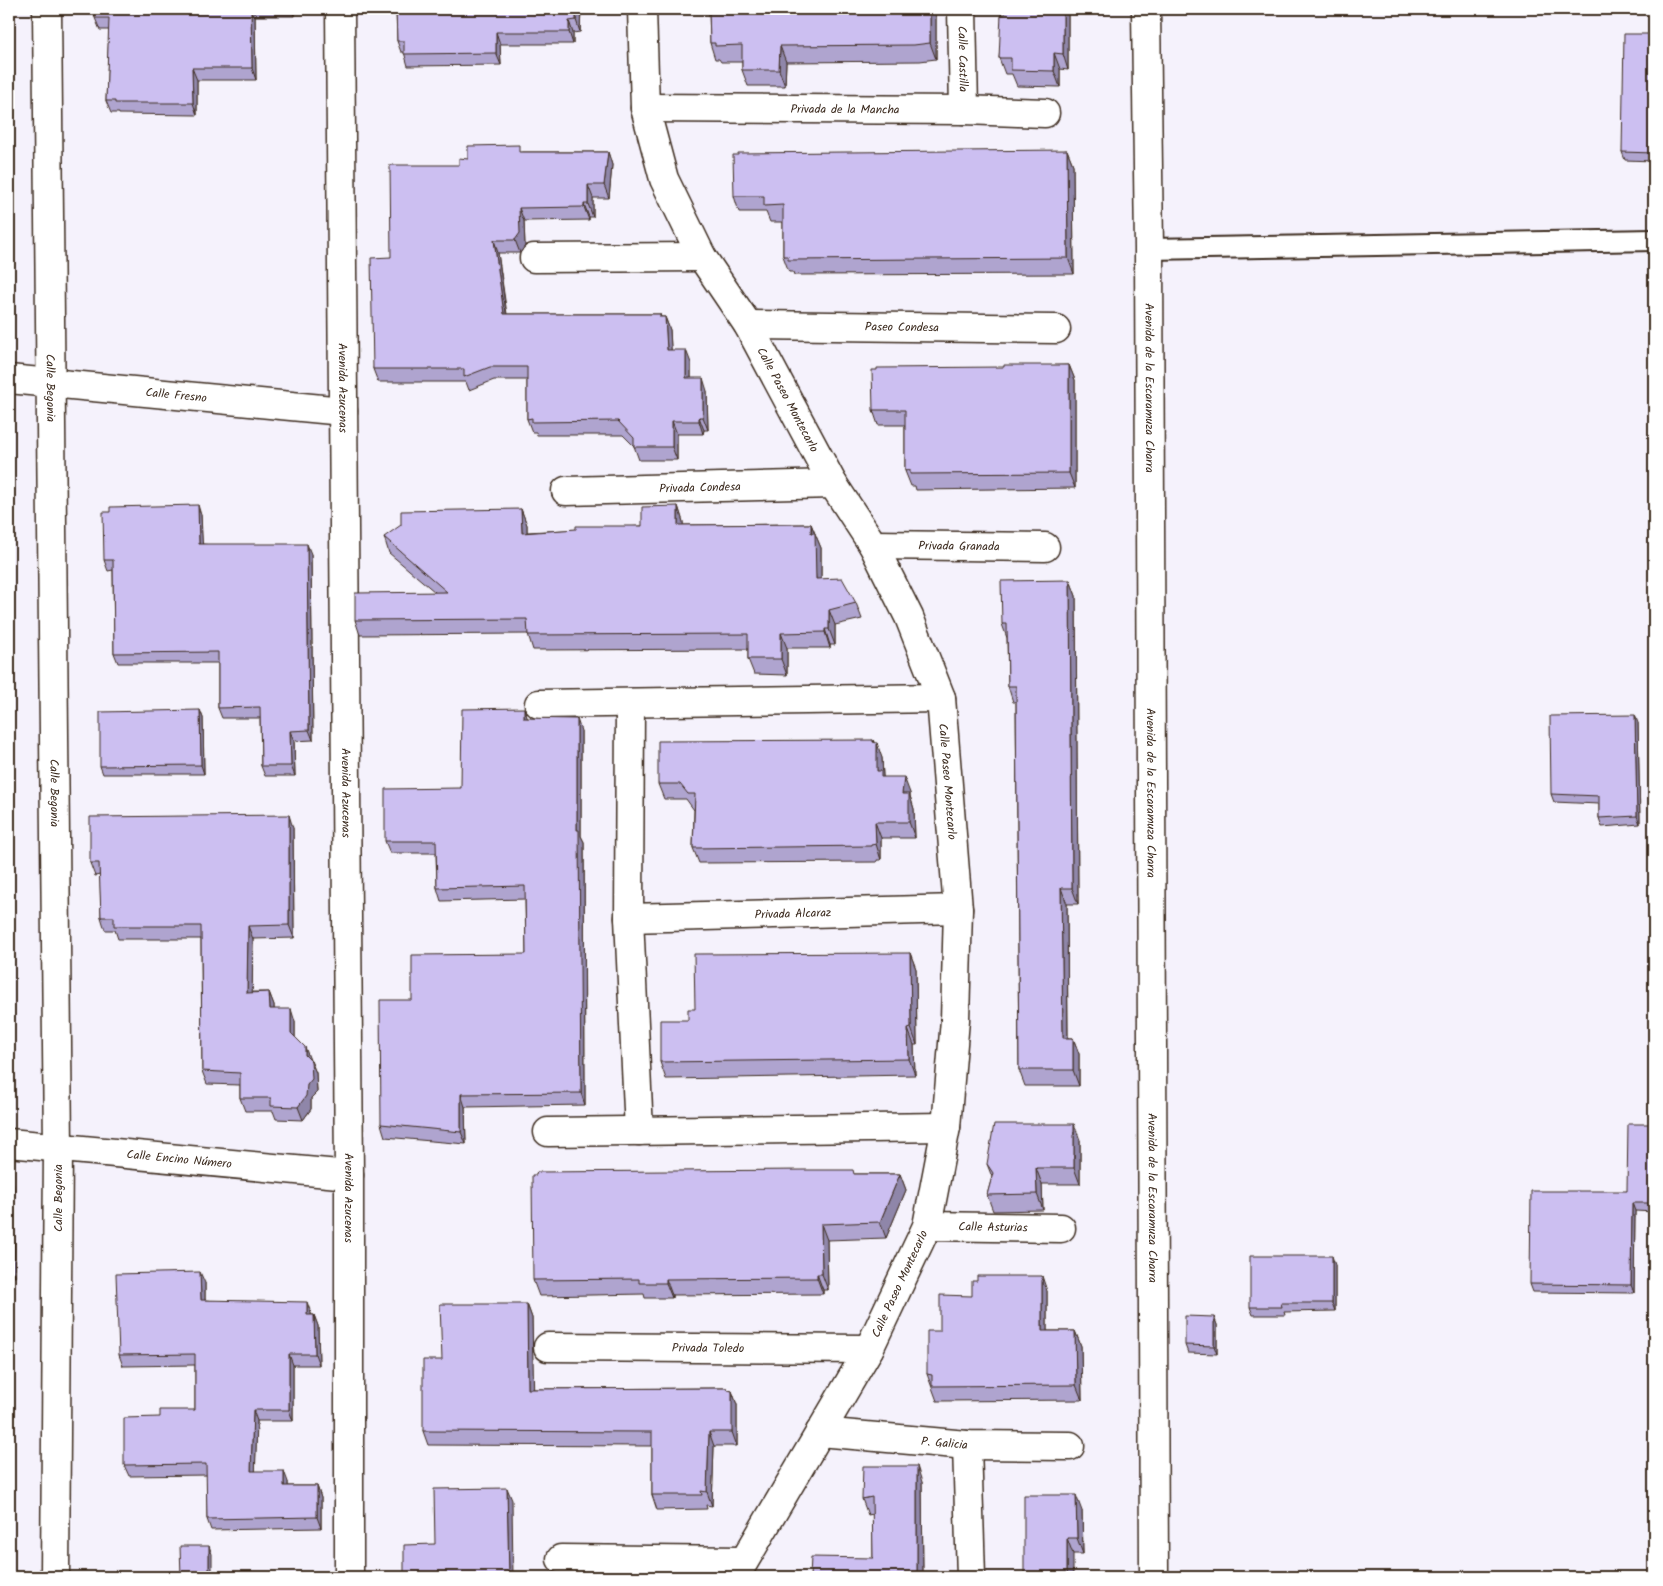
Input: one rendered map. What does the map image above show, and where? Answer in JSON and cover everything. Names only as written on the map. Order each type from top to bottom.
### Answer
[{"type":"street","name":"Calle Begonia","points":[[47,9],[58,1148],[55,1577]]},
{"type":"street","name":"Avenida Azucenas","points":[[340,9],[349,1175],[349,1577]]},
{"type":"street","name":"Calle Paseo Montecarlo","points":[[642,9],[645,108],[664,180],[702,257],[748,325],[834,484],[873,545],[909,617],[941,698],[958,909],[955,1020],[946,1127],[927,1226],[869,1348],[739,1569]]},
{"type":"street","name":"Calle Castilla","points":[[962,9],[964,110]]},
{"type":"street","name":"Avenida de la Escaramuza Charra","points":[[1146,9],[1149,250],[1154,1577]]},
{"type":"street","name":"Privada de la Mancha","points":[[645,108],[964,110],[1045,113]]},
{"type":"street","points":[[534,258],[702,257]]},
{"type":"street","name":"Paseo Condesa","points":[[748,325],[1056,329]]},
{"type":"street","name":"Calle Fresno","points":[[9,379],[343,411]]},
{"type":"street","name":"Privada Condesa","points":[[566,491],[834,484]]},
{"type":"street","name":"Privada Granada","points":[[873,545],[1045,547]]},
{"type":"street","points":[[539,704],[941,698]]},
{"type":"street","points":[[630,703],[629,918],[639,1131]]},
{"type":"street","name":"Privada Alcaraz","points":[[629,918],[958,909]]},
{"type":"street","points":[[548,1132],[946,1127]]},
{"type":"street","name":"Calle Encino Número","points":[[9,1143],[349,1175]]},
{"type":"street","name":"Calle Asturias","points":[[927,1226],[1061,1228]]},
{"type":"street","name":"Privada Toledo","points":[[548,1347],[869,1348]]},
{"type":"street","name":"P. Galicia","points":[[820,1432],[968,1445],[1070,1446]]},
{"type":"street","points":[[968,1445],[971,1577]]},
{"type":"street","points":[[561,1559],[739,1569]]},
{"type":"lane","points":[[1149,250],[1654,240]]},
{"type":"building","points":[[95,9],[251,9],[252,68],[192,68],[193,103],[115,103],[115,101],[106,101],[109,18],[95,18]]},
{"type":"building","points":[[396,9],[576,9],[576,20],[569,21],[569,32],[496,32],[496,53],[404,54],[404,41],[397,41]]},
{"type":"building","points":[[709,9],[930,9],[930,43],[914,45],[780,46],[779,70],[742,70],[742,45],[715,46],[715,43],[710,43]]},
{"type":"building","points":[[1005,9],[1063,9],[1063,54],[1054,53],[1054,71],[1011,70],[1011,58],[999,58],[1001,14],[1005,14]]},
{"type":"building","points":[[1624,34],[1654,34],[1654,153],[1622,152]]},
{"type":"building","points":[[519,145],[519,152],[608,152],[604,185],[588,185],[588,204],[584,204],[584,207],[519,208],[520,233],[515,240],[494,240],[504,314],[660,314],[660,317],[665,317],[667,350],[686,350],[686,378],[703,378],[703,417],[699,417],[699,421],[672,421],[672,447],[634,447],[634,438],[618,421],[532,422],[532,418],[527,419],[527,367],[490,367],[464,377],[464,369],[373,369],[371,258],[391,257],[390,165],[459,165],[459,158],[468,159],[468,146]]},
{"type":"building","points":[[1067,150],[1068,258],[788,260],[788,256],[783,256],[783,205],[764,206],[764,196],[734,196],[733,155],[738,155],[738,153]]},
{"type":"building","points":[[1004,365],[1069,365],[1069,473],[910,474],[910,470],[905,471],[905,410],[873,410],[872,370],[877,370],[877,368],[1004,367]]},
{"type":"building","points":[[198,505],[199,544],[307,544],[309,730],[290,731],[291,766],[261,766],[260,707],[218,708],[218,652],[114,653],[113,560],[104,560],[103,512],[110,512],[110,507]]},
{"type":"building","points":[[678,506],[678,525],[811,524],[811,533],[815,533],[816,579],[842,578],[856,603],[829,610],[829,629],[825,629],[825,632],[781,633],[781,659],[748,659],[748,634],[528,635],[527,619],[355,620],[355,593],[447,592],[384,537],[401,525],[401,511],[521,509],[522,533],[576,529],[576,526],[642,526],[642,507]]},
{"type":"building","points":[[1070,580],[1072,888],[1061,888],[1063,1038],[1073,1038],[1073,1070],[1019,1070],[1016,686],[1008,686],[1007,624],[1002,624],[1001,581]]},
{"type":"building","points":[[524,708],[524,718],[577,719],[581,1093],[461,1094],[461,1132],[381,1124],[380,1000],[412,1000],[412,955],[526,954],[525,886],[437,888],[436,841],[385,841],[385,789],[461,788],[462,709]]},
{"type":"building","points":[[200,710],[201,765],[100,766],[100,712]]},
{"type":"building","points":[[1635,715],[1637,816],[1599,818],[1599,796],[1551,794],[1550,716]]},
{"type":"building","points":[[873,740],[873,742],[877,743],[877,771],[881,771],[881,777],[904,777],[902,794],[909,794],[909,822],[875,822],[876,844],[871,846],[693,848],[695,794],[688,794],[680,784],[658,784],[658,741]]},
{"type":"building","points":[[289,815],[289,925],[248,926],[247,993],[269,992],[270,1009],[291,1009],[291,1033],[305,1047],[305,1055],[311,1061],[312,1079],[307,1085],[306,1096],[298,1107],[271,1106],[271,1098],[240,1098],[240,1073],[202,1071],[201,926],[114,926],[114,917],[101,917],[99,863],[90,863],[90,817]]},
{"type":"building","points":[[910,953],[911,1028],[908,1029],[909,1059],[660,1062],[660,1020],[688,1020],[688,1009],[695,1009],[694,954]]},
{"type":"building","points":[[994,1124],[1074,1124],[1074,1168],[1036,1168],[1037,1194],[987,1195],[993,1173],[987,1164]]},
{"type":"building","points":[[1628,1124],[1654,1124],[1654,1203],[1632,1203],[1631,1285],[1530,1284],[1531,1191],[1627,1191]]},
{"type":"building","points":[[853,1170],[854,1174],[900,1174],[880,1222],[821,1224],[822,1274],[817,1274],[817,1278],[666,1279],[666,1283],[639,1283],[639,1279],[533,1280],[532,1175],[536,1175],[537,1172]]},
{"type":"building","points":[[10,1230],[11,1266],[9,1266]]},
{"type":"building","points":[[1250,1256],[1332,1256],[1332,1303],[1281,1303],[1282,1307],[1250,1307]]},
{"type":"building","points":[[200,1272],[201,1300],[307,1302],[307,1315],[314,1315],[315,1354],[289,1354],[289,1410],[253,1410],[251,1471],[284,1471],[284,1486],[317,1486],[317,1517],[207,1519],[206,1464],[124,1465],[124,1418],[160,1417],[160,1410],[195,1410],[195,1354],[119,1355],[116,1274]]},
{"type":"building","points":[[977,1276],[1042,1276],[1042,1331],[1075,1331],[1076,1385],[932,1386],[932,1375],[927,1374],[927,1331],[940,1331],[940,1295],[972,1296],[972,1281],[977,1281]]},
{"type":"building","points":[[440,1304],[527,1304],[528,1389],[727,1388],[732,1391],[732,1432],[709,1432],[707,1492],[701,1491],[702,1495],[652,1495],[652,1432],[423,1431],[423,1360],[442,1360]]},
{"type":"building","points":[[1185,1316],[1214,1317],[1214,1346],[1185,1345]]},
{"type":"building","points":[[863,1466],[917,1466],[917,1577],[810,1577],[811,1557],[873,1558],[872,1497],[862,1499]]},
{"type":"building","points":[[507,1488],[509,1577],[404,1577],[404,1545],[435,1544],[434,1489]]},
{"type":"building","points":[[1024,1495],[1076,1495],[1077,1538],[1067,1538],[1067,1577],[1024,1577]]},
{"type":"building","points":[[180,1546],[209,1546],[209,1576],[181,1577]]}]
